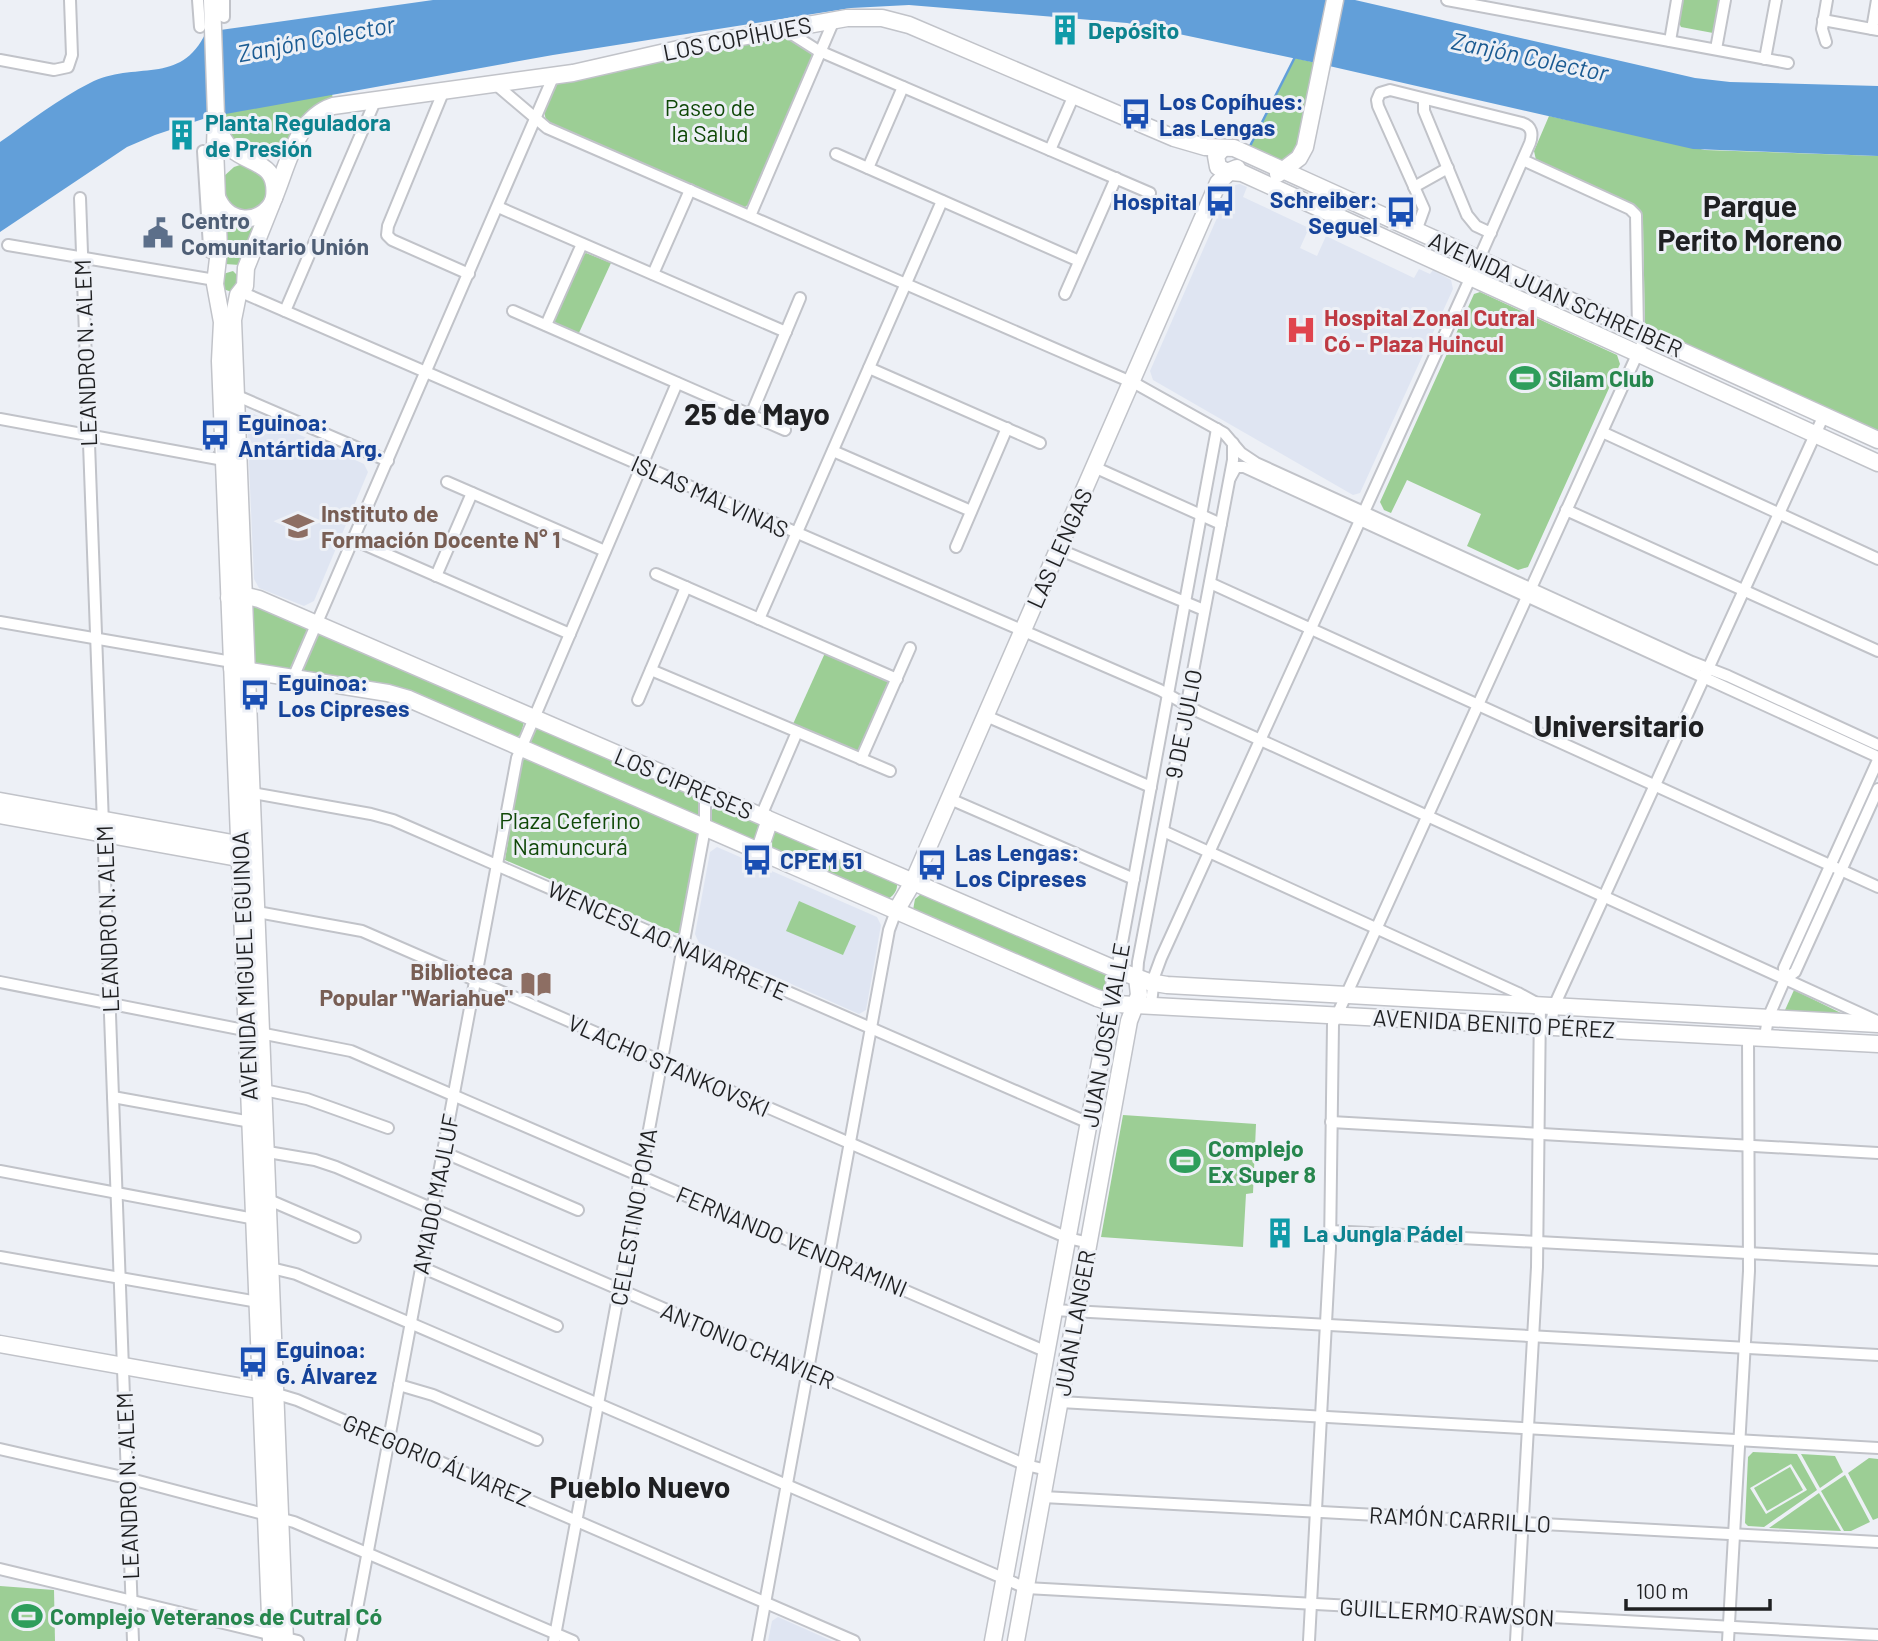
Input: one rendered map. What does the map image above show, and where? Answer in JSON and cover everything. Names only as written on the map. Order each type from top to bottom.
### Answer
[{"type":"main road","points":[[206,29],[212,0]]},
{"type":"main road","points":[[1283,192],[1276,181],[1282,170],[1302,154],[1310,129],[1335,0]]},
{"type":"main road","name":"LOS COPÍHUES","points":[[274,200],[297,141],[307,124],[321,111],[338,104],[554,75],[696,45],[834,20],[868,17],[895,20],[1174,138],[1208,157],[1223,172]]},
{"type":"main road","name":"AVENIDA MIGUEL EGUINOA","points":[[206,29],[216,116],[214,142],[219,255],[217,281],[222,323],[219,361],[228,392]]},
{"type":"main road","points":[[216,116],[225,144],[237,155],[252,161],[265,167],[272,177],[274,200],[268,209],[258,217],[241,219],[225,211],[218,200],[216,189],[220,176],[227,167],[238,162],[252,161]]},
{"type":"main road","points":[[1301,200],[1314,199],[1317,192],[1309,163],[1310,129]]},
{"type":"main road","name":"LOS COPÍHUES","points":[[1174,138],[1205,147],[1228,148]]},
{"type":"main road","name":"LOS COPÍHUES","points":[[252,161],[265,162],[279,158],[297,141]]},
{"type":"main road","points":[[1223,172],[1237,167],[1241,161],[1239,153],[1228,148]]},
{"type":"main road","name":"AVENIDA JUAN SCHREIBER","points":[[1228,148],[1878,440]]},
{"type":"main road","name":"AVENIDA JUAN SCHREIBER","points":[[1223,172],[1240,172],[1878,463]]},
{"type":"main road","name":"LAS LENGAS","points":[[896,911],[913,882],[950,799],[1223,172]]},
{"type":"main road","name":"AVENIDA MIGUEL EGUINOA","points":[[262,1220],[269,1200],[260,1150],[251,1122],[255,1030],[237,667],[237,597],[228,392],[233,316],[274,200]]},
{"type":"main road","points":[[230,267],[237,268],[241,288],[228,297],[217,281],[230,267]]},
{"type":"main road","name":"LOS CIPRESES","points":[[237,597],[256,598],[1137,977]]},
{"type":"main road","name":"LOS CIPRESES","points":[[237,667],[404,697],[1111,1003]]},
{"type":"main road","points":[[0,801],[104,827]]},
{"type":"main road","points":[[0,815],[104,827],[247,852]]},
{"type":"main road","points":[[754,849],[761,846],[769,824],[764,817]]},
{"type":"main road","name":"JUAN JOSÉ VALLE","points":[[993,1641],[1015,1584],[1026,1465],[1117,970]]},
{"type":"main road","name":"AVENIDA BENITO PÉREZ","points":[[1137,977],[1153,983],[1346,995],[1878,1023]]},
{"type":"main road","name":"9 DE JULIO","points":[[1134,1005],[1139,991],[1137,977]]},
{"type":"main road","name":"AVENIDA BENITO PÉREZ","points":[[1111,1003],[1878,1044]]},
{"type":"main road","name":"JUAN LANGER","points":[[1016,1641],[1015,1584],[1048,1470],[1134,1005]]},
{"type":"main road","name":"AVENIDA MIGUEL EGUINOA","points":[[255,1030],[264,1090],[260,1150],[262,1220],[274,1516],[282,1639]]},
{"type":"main road","name":"AVENIDA MIGUEL EGUINOA","points":[[264,1266],[258,1302],[270,1392]]},
{"type":"main road","name":"GREGORIO ÁLVAREZ","points":[[0,1344],[270,1392]]},
{"type":"street","points":[[0,60],[54,70],[68,67],[72,55],[70,0]]},
{"type":"street","points":[[198,0],[206,29]]},
{"type":"street","points":[[224,0],[225,17]]},
{"type":"street","points":[[1447,0],[1788,63]]},
{"type":"street","points":[[1670,41],[1677,0]]},
{"type":"street","points":[[1716,49],[1725,0]]},
{"type":"street","points":[[1765,59],[1776,0]]},
{"type":"street","points":[[1826,42],[1822,32],[1827,0]]},
{"type":"street","points":[[1823,20],[1875,30],[1877,0]]},
{"type":"street","points":[[750,216],[834,20]]},
{"type":"street","points":[[784,29],[821,51],[1150,193]]},
{"type":"street","points":[[293,678],[554,75]]},
{"type":"street","points":[[495,83],[550,129],[1131,382],[1217,429],[1255,463],[1362,516],[1707,673],[1878,745]]},
{"type":"street","points":[[868,168],[903,87]]},
{"type":"street","points":[[444,90],[388,226],[387,235],[392,240],[469,274]]},
{"type":"street","points":[[1151,1004],[1153,983],[1161,958],[1491,233],[1523,160],[1531,139],[1531,130],[1522,123],[1388,90],[1379,95],[1378,106],[1424,211],[1416,231]]},
{"type":"street","points":[[1050,150],[1074,95]]},
{"type":"street","points":[[285,311],[376,99]]},
{"type":"street","points":[[1424,99],[1424,110],[1468,218],[1476,226],[1491,233]]},
{"type":"street","points":[[203,150],[209,247],[210,252],[219,255]]},
{"type":"street","points":[[836,154],[1079,261]]},
{"type":"street","points":[[1309,1641],[1330,1231],[1332,1032],[1337,1014],[1637,353],[1642,333],[1636,215],[1630,209],[1523,160]]},
{"type":"street","points":[[1414,187],[1448,168]]},
{"type":"street","points":[[1065,294],[1116,178]]},
{"type":"street","points":[[653,274],[690,190]]},
{"type":"street","name":"LEANDRO N. ALEM","points":[[80,198],[133,1641]]},
{"type":"street","points":[[759,619],[942,201]]},
{"type":"street","points":[[498,207],[786,332]]},
{"type":"street","points":[[546,325],[582,244]]},
{"type":"street","points":[[8,245],[217,281]]},
{"type":"street","name":"ISLAS MALVINAS","points":[[241,288],[285,311],[1177,700],[1878,1023]]},
{"type":"street","points":[[751,415],[800,298]]},
{"type":"street","points":[[513,311],[785,430]]},
{"type":"street","points":[[869,368],[1040,443]]},
{"type":"street","name":"AMADO MAJLUF","points":[[351,1641],[516,762],[677,383]]},
{"type":"street","points":[[228,392],[388,460]]},
{"type":"street","points":[[1516,1641],[1534,1336],[1539,1134],[1547,1006],[1604,897],[1824,415]]},
{"type":"street","points":[[0,419],[231,461]]},
{"type":"street","points":[[956,547],[1007,428]]},
{"type":"street","name":"JUAN JOSÉ VALLE","points":[[1117,970],[1151,787],[1177,700],[1185,602],[1217,429]]},
{"type":"street","points":[[1601,432],[1878,559]]},
{"type":"street","name":"9 DE JULIO","points":[[1137,977],[1163,831],[1177,700],[1205,610],[1234,455],[1233,441]]},
{"type":"street","points":[[833,451],[971,511]]},
{"type":"street","points":[[1094,467],[1221,524]]},
{"type":"street","points":[[1230,478],[1236,467],[1244,467],[1362,516]]},
{"type":"street","points":[[447,482],[605,551]]},
{"type":"street","points":[[436,576],[472,493]]},
{"type":"street","points":[[1566,510],[1878,652]]},
{"type":"street","points":[[354,540],[570,634]]},
{"type":"street","points":[[1058,549],[1205,610]]},
{"type":"street","points":[[656,574],[897,679]]},
{"type":"street","points":[[1210,583],[1878,887]]},
{"type":"street","points":[[638,700],[686,587]]},
{"type":"street","points":[[0,622],[237,667]]},
{"type":"street","points":[[861,759],[910,648]]},
{"type":"street","points":[[651,670],[890,771]]},
{"type":"street","points":[[1707,673],[1878,758],[1836,868]]},
{"type":"street","points":[[986,716],[1151,787]]},
{"type":"street","points":[[764,817],[797,732]]},
{"type":"street","points":[[1765,1037],[1768,1018],[1785,979],[1784,968],[1878,789]]},
{"type":"street","name":"WENCESLAO NAVARRETE","points":[[245,792],[382,816],[1089,1123]]},
{"type":"street","name":"CELESTINO POMA","points":[[555,1637],[705,828],[705,792]]},
{"type":"street","points":[[950,799],[1134,878]]},
{"type":"street","points":[[1163,831],[1547,1006]]},
{"type":"street","name":"VLACHO STANKOVSKI","points":[[250,911],[357,930],[1068,1238],[1088,1243]]},
{"type":"street","points":[[758,1641],[889,930],[896,911]]},
{"type":"street","points":[[1140,949],[1146,959],[1155,962],[1161,958]]},
{"type":"street","name":"FERNANDO VENDRAMINI","points":[[0,982],[345,1049],[1047,1352]]},
{"type":"street","points":[[1728,1641],[1749,1253],[1748,1037]]},
{"type":"street","points":[[264,1090],[307,1099],[388,1128]]},
{"type":"street","points":[[113,1097],[251,1122]]},
{"type":"street","points":[[1331,1122],[1878,1153]]},
{"type":"street","name":"ANTONIO CHAVIER","points":[[260,1150],[323,1162],[1026,1465],[1048,1470]]},
{"type":"street","points":[[443,1152],[578,1210]]},
{"type":"street","points":[[0,1171],[262,1220]]},
{"type":"street","points":[[269,1200],[355,1237]]},
{"type":"street","points":[[1330,1231],[1878,1260]]},
{"type":"street","points":[[0,1257],[258,1302]]},
{"type":"street","points":[[264,1266],[296,1274],[1015,1584]]},
{"type":"street","points":[[421,1267],[557,1326]]},
{"type":"street","points":[[1054,1310],[1878,1355]]},
{"type":"street","points":[[399,1385],[433,1395],[537,1440]]},
{"type":"street","name":"GREGORIO ÁLVAREZ","points":[[270,1392],[298,1400],[855,1641]]},
{"type":"street","points":[[1060,1402],[1878,1448]]},
{"type":"street","points":[[0,1449],[127,1478],[308,1527],[555,1637],[573,1641]]},
{"type":"street","name":"RAMÓN CARRILLO","points":[[1042,1497],[1878,1542]]},
{"type":"street","points":[[0,1569],[282,1639]]},
{"type":"street","name":"GUILLERMO RAWSON","points":[[1015,1584],[1311,1604],[1878,1635]]},
{"type":"shaded area","name":"Hospital Zonal Cutral Có - Plaza Huincul","points":[[1240,184],[1247,187],[1243,197],[1309,228],[1300,248],[1317,256],[1326,236],[1414,278],[1419,269],[1430,274],[1433,270],[1451,280],[1453,289],[1360,493],[1353,495],[1153,380],[1150,371],[1231,186]]},
{"type":"shaded area","name":"Instituto de Formación Docente N° 1","points":[[254,414],[364,464],[368,472],[314,601],[304,606],[259,588],[254,579],[247,418]]},
{"type":"shaded area","points":[[717,847],[877,917],[881,925],[866,1010],[859,1014],[699,943],[695,934],[710,852]]},
{"type":"shaded area","points":[[778,1617],[832,1641],[768,1641],[772,1621]]},
{"type":"green space","points":[[1683,0],[1720,0],[1713,33],[1681,27],[1679,23]]},
{"type":"green space","name":"Paseo de la Salud","points":[[776,36],[797,43],[813,57],[751,202],[744,208],[548,123],[545,118],[547,100],[553,89],[562,81]]},
{"type":"green space","points":[[1295,58],[1316,63],[1298,153],[1282,162],[1249,149]]},
{"type":"green space","points":[[332,94],[333,99],[305,115],[284,145],[271,156],[250,154],[230,140],[221,114]]},
{"type":"green space","name":"Parque Perito Moreno","points":[[1549,116],[1705,150],[1878,156],[1878,435],[1645,327],[1643,223],[1639,210],[1536,160],[1534,151]]},
{"type":"green space","points":[[243,164],[265,173],[269,200],[247,215],[225,203],[223,177],[234,167]]},
{"type":"green space","points":[[223,216],[260,221],[240,265],[225,264]]},
{"type":"green space","points":[[586,253],[611,263],[578,335],[558,326],[554,320]]},
{"type":"green space","points":[[233,271],[241,279],[232,292],[223,289],[223,274]]},
{"type":"green space","name":"Silam Club","points":[[1480,292],[1617,355],[1620,364],[1528,567],[1518,570],[1467,546],[1481,514],[1407,480],[1391,513],[1384,510],[1380,502],[1474,294]]},
{"type":"green space","points":[[253,603],[307,626],[308,633],[290,670],[253,666],[249,606]]},
{"type":"green space","points":[[318,632],[524,722],[521,734],[516,738],[304,672],[302,669]]},
{"type":"green space","points":[[825,653],[889,683],[859,750],[853,750],[793,724]]},
{"type":"green space","points":[[538,728],[701,796],[702,810],[697,816],[533,748],[528,742],[532,731]]},
{"type":"green space","name":"Plaza Ceferino Namuncurá","points":[[526,758],[698,833],[680,933],[505,860],[521,762]]},
{"type":"green space","points":[[719,805],[761,822],[757,842],[709,822],[710,811]]},
{"type":"green space","points":[[772,827],[897,883],[896,891],[886,900],[766,846]]},
{"type":"green space","points":[[921,894],[1106,971],[1111,977],[1104,995],[913,910],[915,899]]},
{"type":"green space","points":[[799,901],[856,926],[843,955],[786,931]]},
{"type":"green space","points":[[1794,990],[1847,1016],[1785,1010]]},
{"type":"green space","name":"Complejo Ex Super 8","points":[[1123,1115],[1256,1124],[1253,1193],[1246,1194],[1243,1247],[1101,1237]]},
{"type":"green space","points":[[1753,1452],[1797,1454],[1817,1490],[1764,1527],[1748,1526],[1745,1523],[1748,1457]],"holes":[[[1791,1464],[1807,1490],[1766,1514],[1750,1488]]]},
{"type":"green space","points":[[1801,1454],[1835,1456],[1843,1472],[1820,1488]]},
{"type":"green space","points":[[1869,1458],[1878,1459],[1878,1518],[1873,1520],[1848,1473]]},
{"type":"green space","points":[[1790,1467],[1803,1490],[1767,1511],[1754,1488]]},
{"type":"green space","points":[[1845,1475],[1870,1522],[1851,1531],[1844,1531],[1821,1491]]},
{"type":"green space","points":[[1819,1493],[1841,1531],[1769,1528]]},
{"type":"green space","name":"Complejo Veteranos de Cutral Có","points":[[0,1586],[54,1590],[55,1641],[0,1641]]},
{"type":"water","name":"Zanjón Colector","points":[[433,0],[1355,0],[1695,78],[1730,82],[1878,86],[1878,156],[1693,149],[1127,23],[909,5],[851,8],[553,55],[209,117],[127,147],[0,232],[0,142],[78,89],[107,76],[155,70],[184,60],[196,49],[206,32]]},
{"type":"waterway","points":[[1250,146],[1296,55]]},
{"type":"place","name":"Depósito","points":[[1065,30]]},
{"type":"place","name":"Los Copíhues: Las Lengas","points":[[1136,114]]},
{"type":"place","name":"Planta Reguladora de Presión","points":[[182,135]]},
{"type":"place","name":"Hospital","points":[[1220,201]]},
{"type":"place","name":"Schreiber: Seguel","points":[[1401,212]]},
{"type":"place","name":"Centro Comunitario Unión","points":[[158,233]]},
{"type":"place","name":"Hospital Zonal Cutral Có - Plaza Huincul","points":[[1301,330]]},
{"type":"place","name":"Silam Club","points":[[1525,378]]},
{"type":"place","name":"Eguinoa: Antártida Arg.","points":[[215,435]]},
{"type":"place","name":"Instituto de Formación Docente N° 1","points":[[298,526]]},
{"type":"place","name":"Eguinoa: Los Cipreses","points":[[255,695]]},
{"type":"place","name":"CPEM 51","points":[[757,860]]},
{"type":"place","name":"Las Lengas: Los Cipreses","points":[[932,865]]},
{"type":"place","name":"Biblioteca Popular \"Wariahue\"","points":[[536,984]]},
{"type":"place","name":"Complejo Ex Super 8","points":[[1185,1161]]},
{"type":"place","name":"La Jungla Pádel","points":[[1280,1233]]},
{"type":"place","name":"Eguinoa: G. Álvarez","points":[[253,1362]]},
{"type":"place","name":"Complejo Veteranos de Cutral Có","points":[[27,1616]]},
{"type":"district","name":"Parque Perito Moreno","points":[[1750,222]]},
{"type":"district","name":"25 de Mayo","points":[[757,413]]},
{"type":"district","name":"Universitario","points":[[1619,725]]},
{"type":"district","name":"Pueblo Nuevo","points":[[640,1486]]}]
